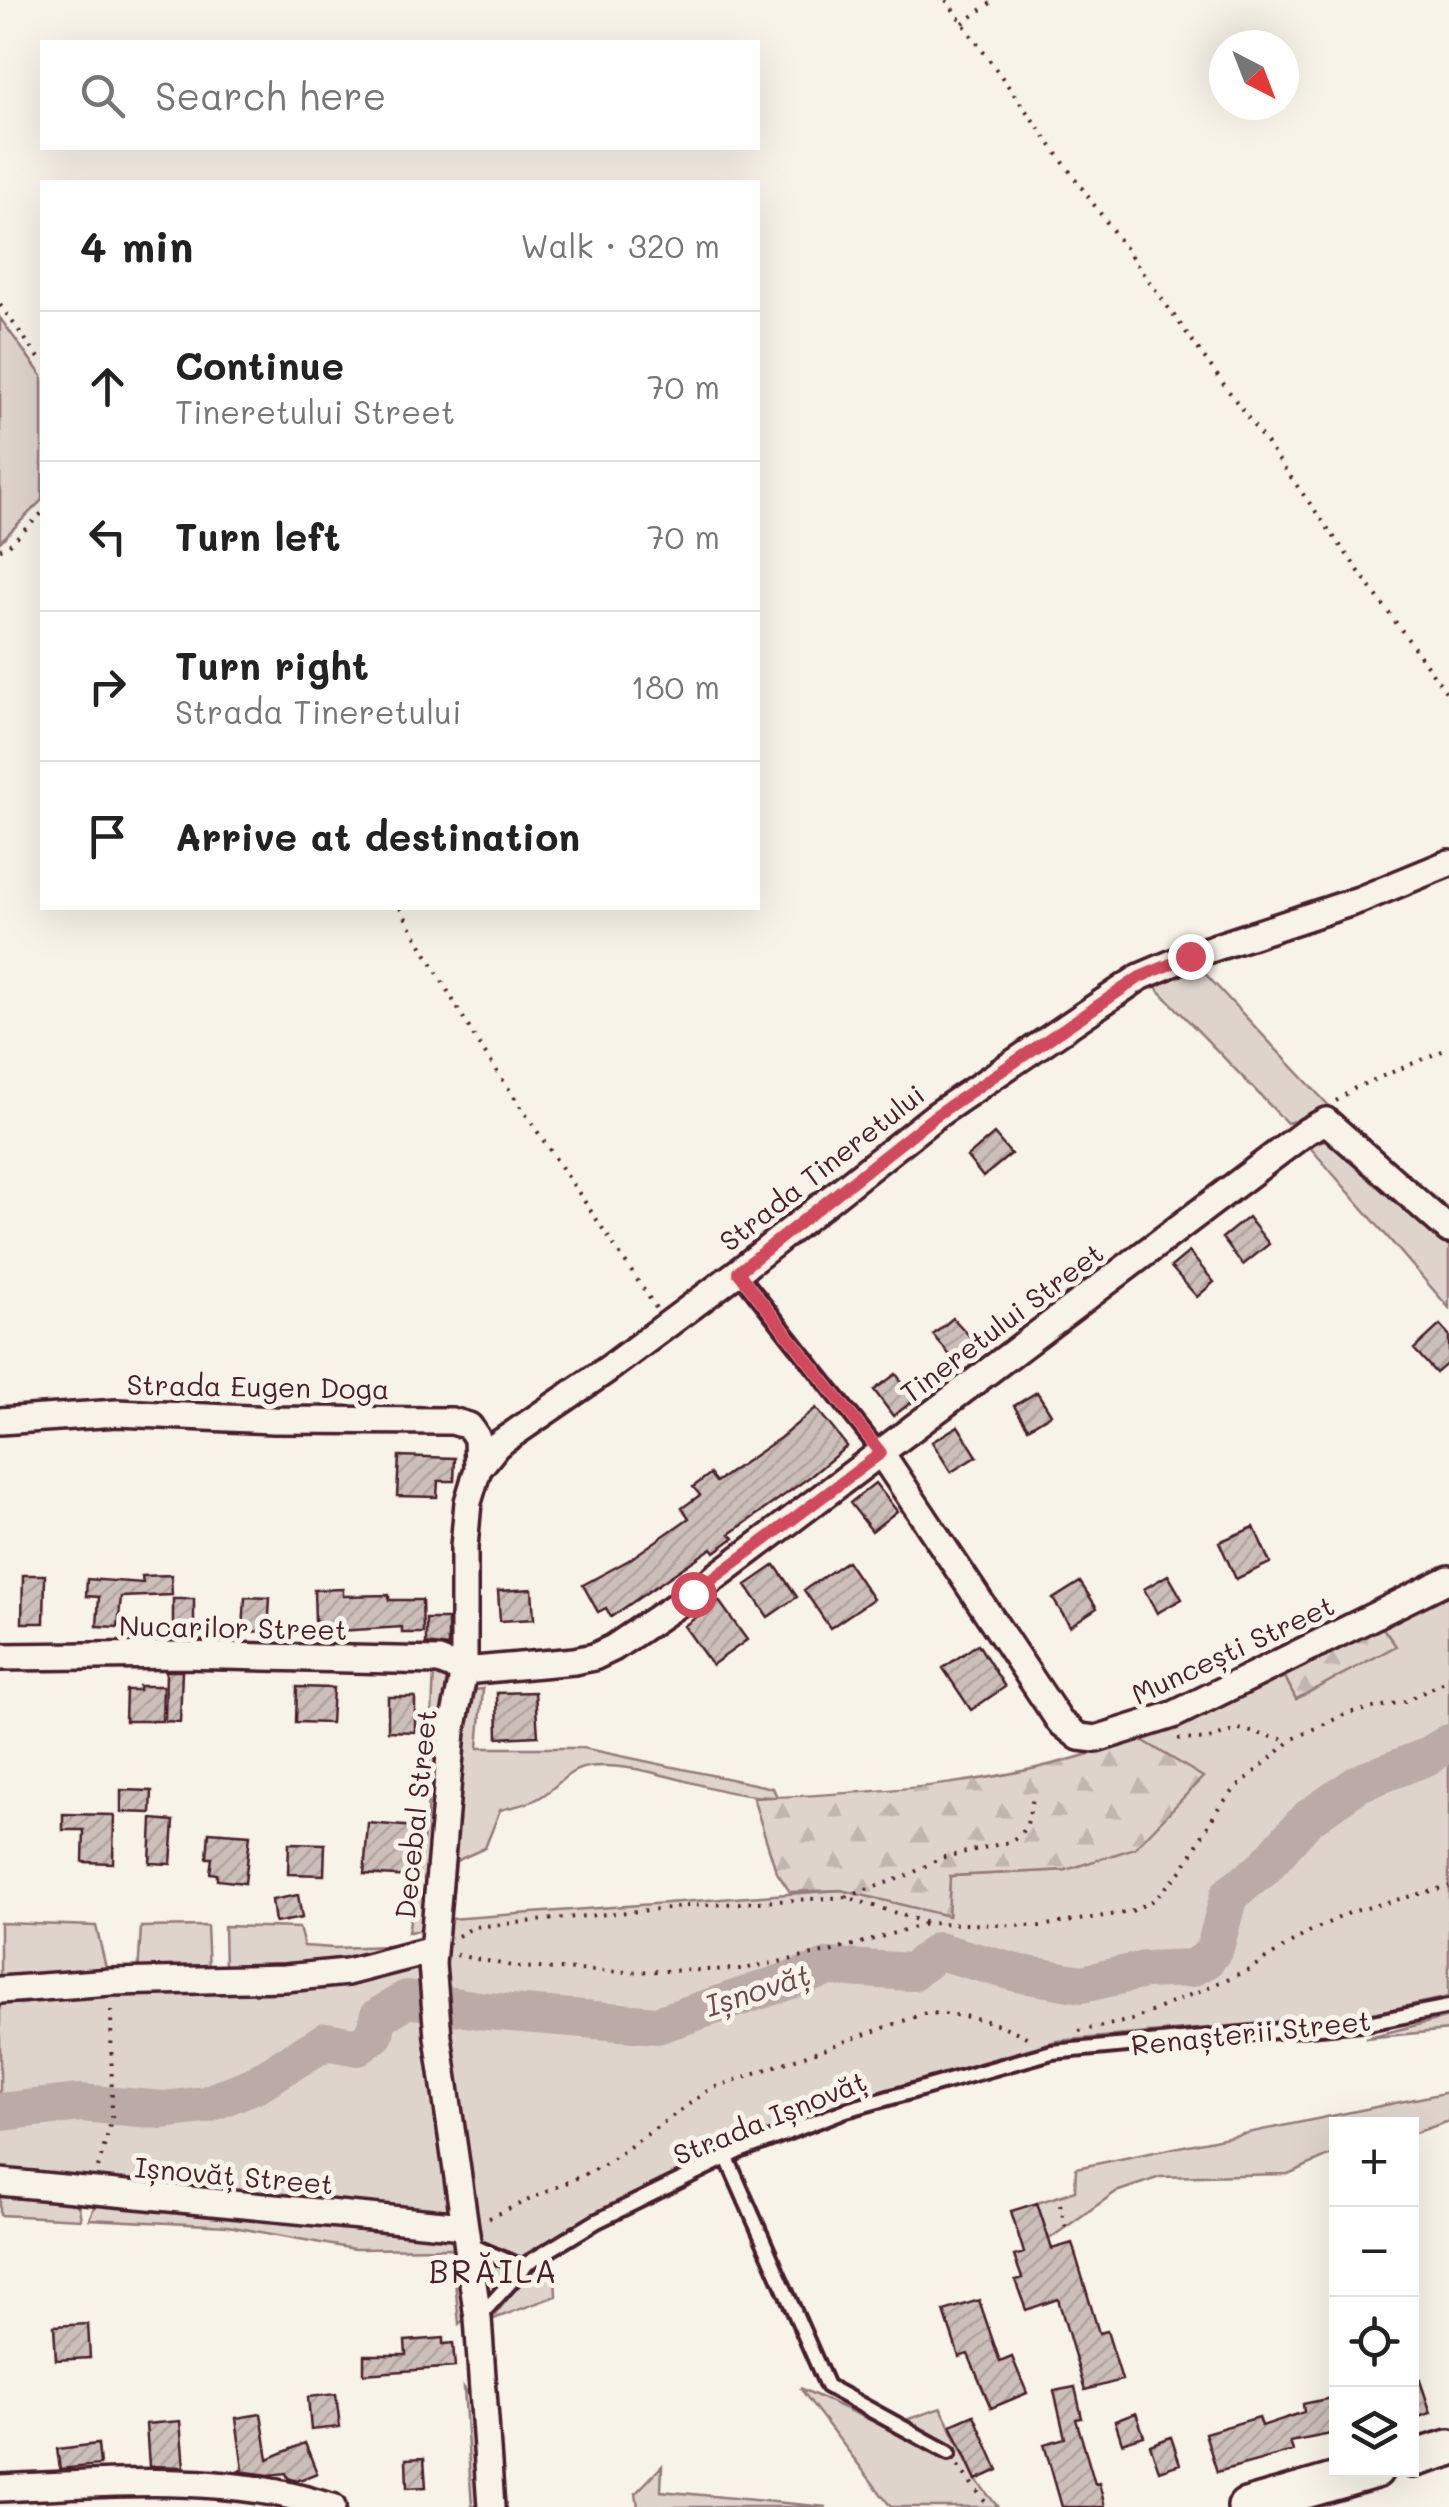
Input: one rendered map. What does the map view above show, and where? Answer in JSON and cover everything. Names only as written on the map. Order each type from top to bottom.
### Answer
[{"type":"main road","points":[[1419,2457],[1449,2448]]},
{"type":"main road","points":[[1246,2507],[1351,2477]]},
{"type":"street","name":"Strada Tineretului","points":[[478,1469],[497,1445],[738,1272],[935,1116],[1140,977],[1190,956],[1360,900],[1449,863]]},
{"type":"street","name":"Tineretului Street","points":[[464,1670],[574,1661],[604,1652],[693,1594],[1326,1121],[1449,1230]]},
{"type":"street","name":"Strada Eugen Doga","points":[[0,1421],[117,1413],[274,1420],[452,1420],[469,1426],[478,1438],[478,1469]]},
{"type":"street","name":"Muncești Street","points":[[881,1453],[1060,1722],[1080,1737],[1115,1735],[1173,1715],[1449,1579]]},
{"type":"street","name":"Decebal Street","points":[[465,2235],[438,2038],[432,1957],[452,1731],[464,1670],[468,1502],[478,1469]]},
{"type":"street","name":"Nucarilor Street","points":[[0,1657],[182,1655],[439,1661],[464,1670]]},
{"type":"street","points":[[0,1990],[111,1982],[284,1978],[432,1957]]},
{"type":"street","name":"Ișnovăț Street","points":[[0,2182],[465,2235]]},
{"type":"street","points":[[465,2235],[478,2318],[491,2507]]},
{"type":"street","points":[[0,2488],[102,2495],[208,2485],[272,2492],[332,2507]]},
{"type":"lane","points":[[738,1272],[881,1453]]},
{"type":"lane","name":"Renașterii Street","points":[[1052,2052],[1372,2022],[1449,2007]]},
{"type":"lane","name":"Strada Ișnovăț","points":[[478,2318],[524,2268],[597,2221],[727,2158],[846,2110],[1052,2052]]},
{"type":"lane","points":[[727,2158],[827,2386],[949,2453]]},
{"type":"lane","points":[[465,2235],[524,2268]]},
{"type":"path","points":[[946,0],[1449,696]]},
{"type":"path","points":[[963,24],[996,0]]},
{"type":"path","points":[[0,305],[40,359]]},
{"type":"path","points":[[0,549],[40,514]]},
{"type":"path","points":[[401,910],[476,1040],[666,1325]]},
{"type":"path","points":[[1355,1088],[1449,1048]]},
{"type":"path","points":[[846,1897],[926,1923],[1040,1926],[1130,1912],[1155,1899],[1183,1869],[1219,1807],[1290,1742],[1348,1713],[1403,1702],[1449,1680]]},
{"type":"path","points":[[1178,1739],[1206,1740],[1240,1729],[1290,1742]]},
{"type":"path","points":[[432,1957],[474,1927],[689,1906],[846,1897],[909,1876],[940,1858],[1009,1842],[1028,1824],[1033,1798]]},
{"type":"path","points":[[465,2235],[602,2166],[710,2089],[926,2013],[962,2014],[1004,2025],[1052,2052],[1080,2030],[1132,2020],[1248,1970],[1309,1932],[1351,1912],[1449,1886]]},
{"type":"path","points":[[432,1957],[517,1968],[683,1972],[743,1969],[833,1952],[926,1923]]},
{"type":"path","points":[[92,2192],[112,2120],[111,1982]]},
{"type":"path","points":[[1060,2204],[1066,2229]]},
{"type":"path","points":[[949,2453],[989,2507]]},
{"type":"green space","points":[[0,318],[40,373],[40,502],[0,542]]},
{"type":"green space","points":[[1197,965],[1333,1110],[1287,1123],[1151,982]]},
{"type":"green space","points":[[1331,1138],[1449,1242],[1449,1308],[1308,1145]]},
{"type":"green space","points":[[1449,1588],[1449,1997],[1370,2014],[1056,2041],[890,2089],[747,2142],[631,2195],[522,2257],[476,2239],[440,1968],[463,1711],[474,1690],[483,1689],[478,1748],[583,1748],[773,1788],[777,1797],[730,1792],[633,1769],[580,1769],[537,1799],[500,1810],[485,1848],[456,1861],[450,1919],[841,1890],[948,1915],[950,1876],[1066,1870],[1137,1737],[1282,1671],[1296,1699],[1395,1645],[1379,1623]]},
{"type":"green space","points":[[1379,1623],[1396,1646],[1296,1699],[1282,1671]]},
{"type":"green space","points":[[434,1672],[453,1675],[433,1873],[417,1880],[427,1815]]},
{"type":"green space","points":[[1137,1737],[1203,1777],[1135,1848],[1066,1870],[950,1876],[948,1916],[841,1890],[790,1892],[776,1871],[753,1798],[948,1784],[1045,1766]]},
{"type":"green space","points":[[416,1887],[433,1897],[426,1930],[408,1932]]},
{"type":"green space","points":[[0,1923],[96,1926],[107,1972],[0,1981]]},
{"type":"green space","points":[[207,1926],[209,1972],[138,1976],[141,1927]]},
{"type":"green space","points":[[224,1926],[299,1928],[304,1946],[418,1945],[372,1960],[225,1970]]},
{"type":"green space","points":[[421,1968],[452,2218],[0,2173],[0,2001],[21,2004],[116,1990],[347,1983]]},
{"type":"green space","points":[[1449,2017],[1449,2030],[1365,2038]]},
{"type":"green space","points":[[1449,2092],[1449,2121],[1419,2132],[1419,2117],[1329,2117],[1329,2156],[1288,2174],[1160,2177],[1116,2192],[1049,2239],[1037,2203],[1075,2191],[1076,2168]]},
{"type":"green space","points":[[0,2189],[71,2197],[81,2219],[0,2215]]},
{"type":"green space","points":[[102,2199],[447,2236],[456,2244],[470,2314],[459,2324],[452,2248],[354,2249],[228,2226],[89,2219]]},
{"type":"green space","points":[[554,2254],[556,2296],[491,2320],[531,2269]]},
{"type":"green space","points":[[483,2259],[510,2271],[483,2302]]},
{"type":"green space","points":[[464,2388],[473,2401],[481,2507],[472,2507]]},
{"type":"green space","points":[[800,2388],[885,2427],[941,2408],[976,2480],[998,2507],[891,2507]]},
{"type":"green space","points":[[662,2466],[661,2491],[827,2507],[638,2507],[636,2493]]},
{"type":"building","points":[[994,1134],[1011,1154],[983,1177],[967,1157]]},
{"type":"building","points":[[1248,1217],[1269,1244],[1243,1265],[1222,1238]]},
{"type":"building","points":[[1189,1252],[1214,1282],[1197,1297],[1171,1267]]},
{"type":"building","points":[[953,1318],[974,1341],[953,1359],[933,1335]]},
{"type":"building","points":[[1440,1325],[1449,1335],[1449,1362],[1436,1373],[1414,1349]]},
{"type":"building","points":[[896,1374],[915,1400],[893,1416],[874,1390]]},
{"type":"building","points":[[1037,1392],[1051,1414],[1028,1428],[1014,1406]]},
{"type":"building","points":[[816,1408],[847,1446],[730,1534],[734,1538],[715,1552],[712,1548],[611,1617],[606,1608],[598,1612],[583,1585],[629,1560],[689,1518],[682,1508],[700,1495],[693,1487],[710,1474],[716,1482]]},
{"type":"building","points":[[958,1426],[977,1456],[951,1472],[932,1442]]},
{"type":"building","points":[[399,1456],[455,1458],[454,1481],[438,1481],[437,1497],[397,1496]]},
{"type":"building","points":[[875,1483],[897,1511],[872,1531],[850,1503]]},
{"type":"building","points":[[1254,1527],[1270,1563],[1236,1579],[1219,1542]]},
{"type":"building","points":[[847,1561],[873,1599],[830,1628],[804,1590]]},
{"type":"building","points":[[775,1565],[797,1597],[768,1617],[746,1585]]},
{"type":"building","points":[[23,1575],[45,1575],[44,1623],[22,1623]]},
{"type":"building","points":[[171,1575],[172,1595],[121,1597],[118,1627],[97,1626],[99,1597],[86,1596],[87,1579],[143,1583],[142,1576]]},
{"type":"building","points":[[1168,1575],[1182,1599],[1157,1613],[1144,1589]]},
{"type":"building","points":[[1080,1582],[1097,1608],[1070,1626],[1053,1599]]},
{"type":"building","points":[[343,1589],[343,1596],[389,1595],[389,1600],[422,1600],[423,1633],[402,1633],[402,1627],[323,1632],[323,1621],[315,1621],[314,1590]]},
{"type":"building","points":[[532,1589],[534,1619],[500,1621],[498,1591]]},
{"type":"building","points":[[245,1597],[270,1598],[268,1632],[243,1631]]},
{"type":"building","points":[[173,1599],[194,1599],[194,1631],[173,1631]]},
{"type":"building","points":[[719,1601],[747,1640],[712,1665],[684,1626]]},
{"type":"building","points":[[426,1619],[448,1619],[448,1647],[426,1644]]},
{"type":"building","points":[[978,1644],[1005,1687],[971,1710],[943,1668]]},
{"type":"building","points":[[166,1671],[182,1671],[180,1722],[165,1721]]},
{"type":"building","points":[[139,1686],[163,1686],[162,1721],[125,1721],[126,1690],[139,1690]]},
{"type":"building","points":[[297,1687],[333,1688],[331,1723],[296,1722]]},
{"type":"building","points":[[535,1692],[538,1736],[498,1738],[497,1693]]},
{"type":"building","points":[[388,1697],[415,1697],[415,1732],[388,1731]]},
{"type":"building","points":[[121,1790],[152,1791],[151,1813],[121,1812]]},
{"type":"building","points":[[63,1814],[114,1815],[113,1863],[83,1862],[84,1830],[63,1830]]},
{"type":"building","points":[[152,1819],[174,1821],[171,1864],[150,1863]]},
{"type":"building","points":[[368,1823],[415,1827],[410,1877],[364,1874]]},
{"type":"building","points":[[209,1832],[250,1835],[245,1883],[217,1880],[217,1874],[210,1873]]},
{"type":"building","points":[[289,1843],[325,1844],[324,1875],[288,1874]]},
{"type":"building","points":[[298,1895],[302,1918],[275,1923],[272,1900]]},
{"type":"building","points":[[1037,2203],[1052,2249],[1072,2243],[1099,2333],[1107,2331],[1122,2380],[1085,2390],[1058,2299],[1026,2310],[1015,2280],[1022,2278],[1014,2256],[1024,2253],[1011,2211]]},
{"type":"building","points":[[979,2300],[1000,2362],[1012,2357],[1027,2393],[991,2408],[968,2354],[959,2357],[944,2311]]},
{"type":"building","points":[[88,2324],[90,2358],[56,2360],[54,2326]]},
{"type":"building","points":[[443,2338],[443,2344],[453,2343],[455,2367],[364,2374],[364,2355],[406,2355],[405,2341]]},
{"type":"building","points":[[1419,2378],[1431,2413],[1419,2417]]},
{"type":"building","points":[[1075,2387],[1082,2418],[1076,2419],[1105,2507],[1062,2507],[1044,2444],[1065,2438],[1054,2391]]},
{"type":"building","points":[[336,2394],[340,2427],[311,2430],[308,2397]]},
{"type":"building","points":[[1329,2398],[1329,2434],[1290,2442],[1293,2451],[1217,2472],[1205,2433],[1259,2417],[1262,2426],[1304,2412],[1303,2404]]},
{"type":"building","points":[[1136,2413],[1144,2436],[1122,2443],[1115,2421]]},
{"type":"building","points":[[261,2414],[268,2459],[305,2443],[317,2473],[297,2481],[286,2473],[239,2471],[243,2469],[236,2418]]},
{"type":"building","points":[[974,2415],[998,2470],[976,2480],[951,2425]]},
{"type":"building","points":[[180,2421],[184,2467],[149,2466],[146,2424]]},
{"type":"building","points":[[1171,2437],[1180,2464],[1159,2471],[1150,2445]]},
{"type":"building","points":[[98,2444],[100,2465],[60,2469],[57,2449]]},
{"type":"building","points":[[424,2458],[426,2487],[407,2488],[406,2459]]},
{"type":"waterway","name":"Ișnovăț","points":[[0,2112],[80,2103],[163,2110],[205,2105],[256,2084],[326,2041],[358,2047],[375,2034],[378,2017],[407,1999],[486,2011],[657,2025],[830,1967],[912,1972],[938,1951],[1017,1973],[1082,1984],[1144,1970],[1191,1968],[1205,1961],[1215,1948],[1229,1895],[1263,1869],[1307,1819],[1359,1783],[1426,1757],[1449,1743]]},
{"type":"district","name":"BRĂILA","points":[[494,2272]]},
{"type":"route","points":[[693,1594],[881,1453],[738,1272],[935,1116],[1140,977],[1190,956]]}]
